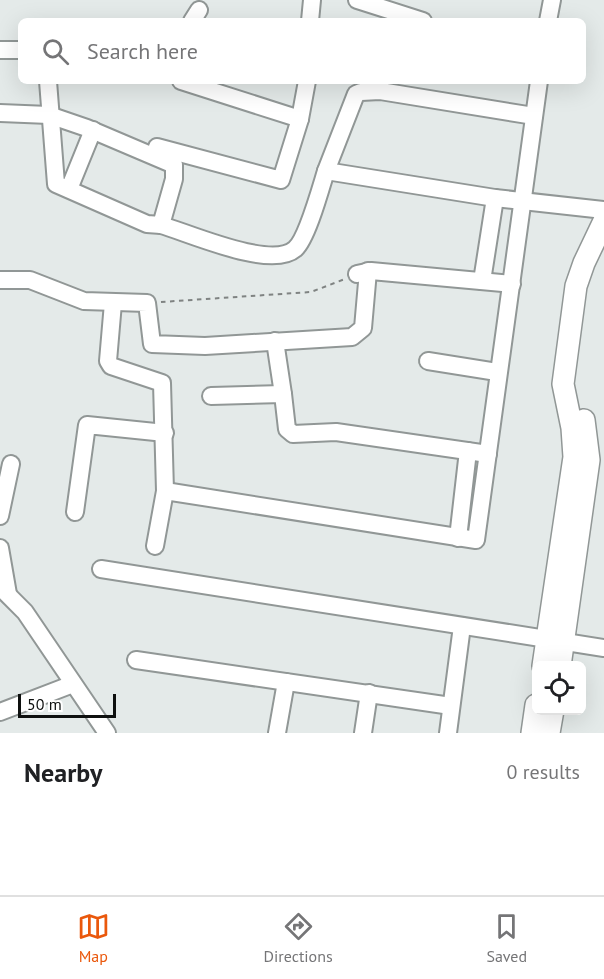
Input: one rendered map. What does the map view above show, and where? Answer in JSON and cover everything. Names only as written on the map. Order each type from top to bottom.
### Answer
[{"type":"main road","points":[[559,661],[555,642],[573,457],[572,428],[563,384],[576,286],[584,262],[604,221]]},
{"type":"main road","points":[[546,661],[555,642],[597,460],[587,433],[575,383],[590,285],[604,254]]},
{"type":"main road","points":[[532,733],[535,715]]},
{"type":"main road","points":[[549,733],[552,715]]},
{"type":"street","points":[[310,18],[312,0]]},
{"type":"street","points":[[357,0],[393,6],[417,18]]},
{"type":"street","points":[[549,18],[552,0]]},
{"type":"street","points":[[0,50],[18,50]]},
{"type":"street","points":[[48,84],[56,184],[147,224],[161,225],[261,256],[285,254],[296,249],[356,94],[380,92],[534,116]]},
{"type":"street","points":[[190,84],[300,119]]},
{"type":"street","points":[[157,147],[281,180],[300,119],[306,84]]},
{"type":"street","points":[[165,491],[473,541],[478,538],[497,372],[524,201],[539,84]]},
{"type":"street","points":[[0,113],[49,115],[93,130],[174,165],[174,179],[161,225]]},
{"type":"street","points":[[69,189],[93,130]]},
{"type":"street","points":[[326,171],[495,198],[604,210]]},
{"type":"street","points":[[482,281],[495,198]]},
{"type":"street","points":[[0,280],[30,280],[84,301],[147,303],[152,344],[205,346],[275,340],[340,340],[352,337],[363,328],[362,273],[512,284]]},
{"type":"street","points":[[113,303],[108,361],[111,366],[162,383],[165,491],[155,546]]},
{"type":"street","points":[[275,340],[287,429],[291,434],[336,432],[488,454]]},
{"type":"street","points":[[428,361],[497,372]]},
{"type":"street","points":[[211,396],[283,394]]},
{"type":"street","points":[[75,512],[87,425],[165,433]]},
{"type":"street","points":[[458,538],[468,451]]},
{"type":"street","points":[[0,516],[11,464]]},
{"type":"street","points":[[0,548],[4,591],[25,612],[107,733]]},
{"type":"street","points":[[101,569],[604,648]]},
{"type":"street","points":[[448,733],[462,627]]},
{"type":"street","points":[[135,660],[451,706]]},
{"type":"street","points":[[277,733],[286,682]]},
{"type":"street","points":[[0,712],[73,684]]},
{"type":"street","points":[[363,733],[369,693]]},
{"type":"path","points":[[147,303],[311,292],[362,273]]}]
